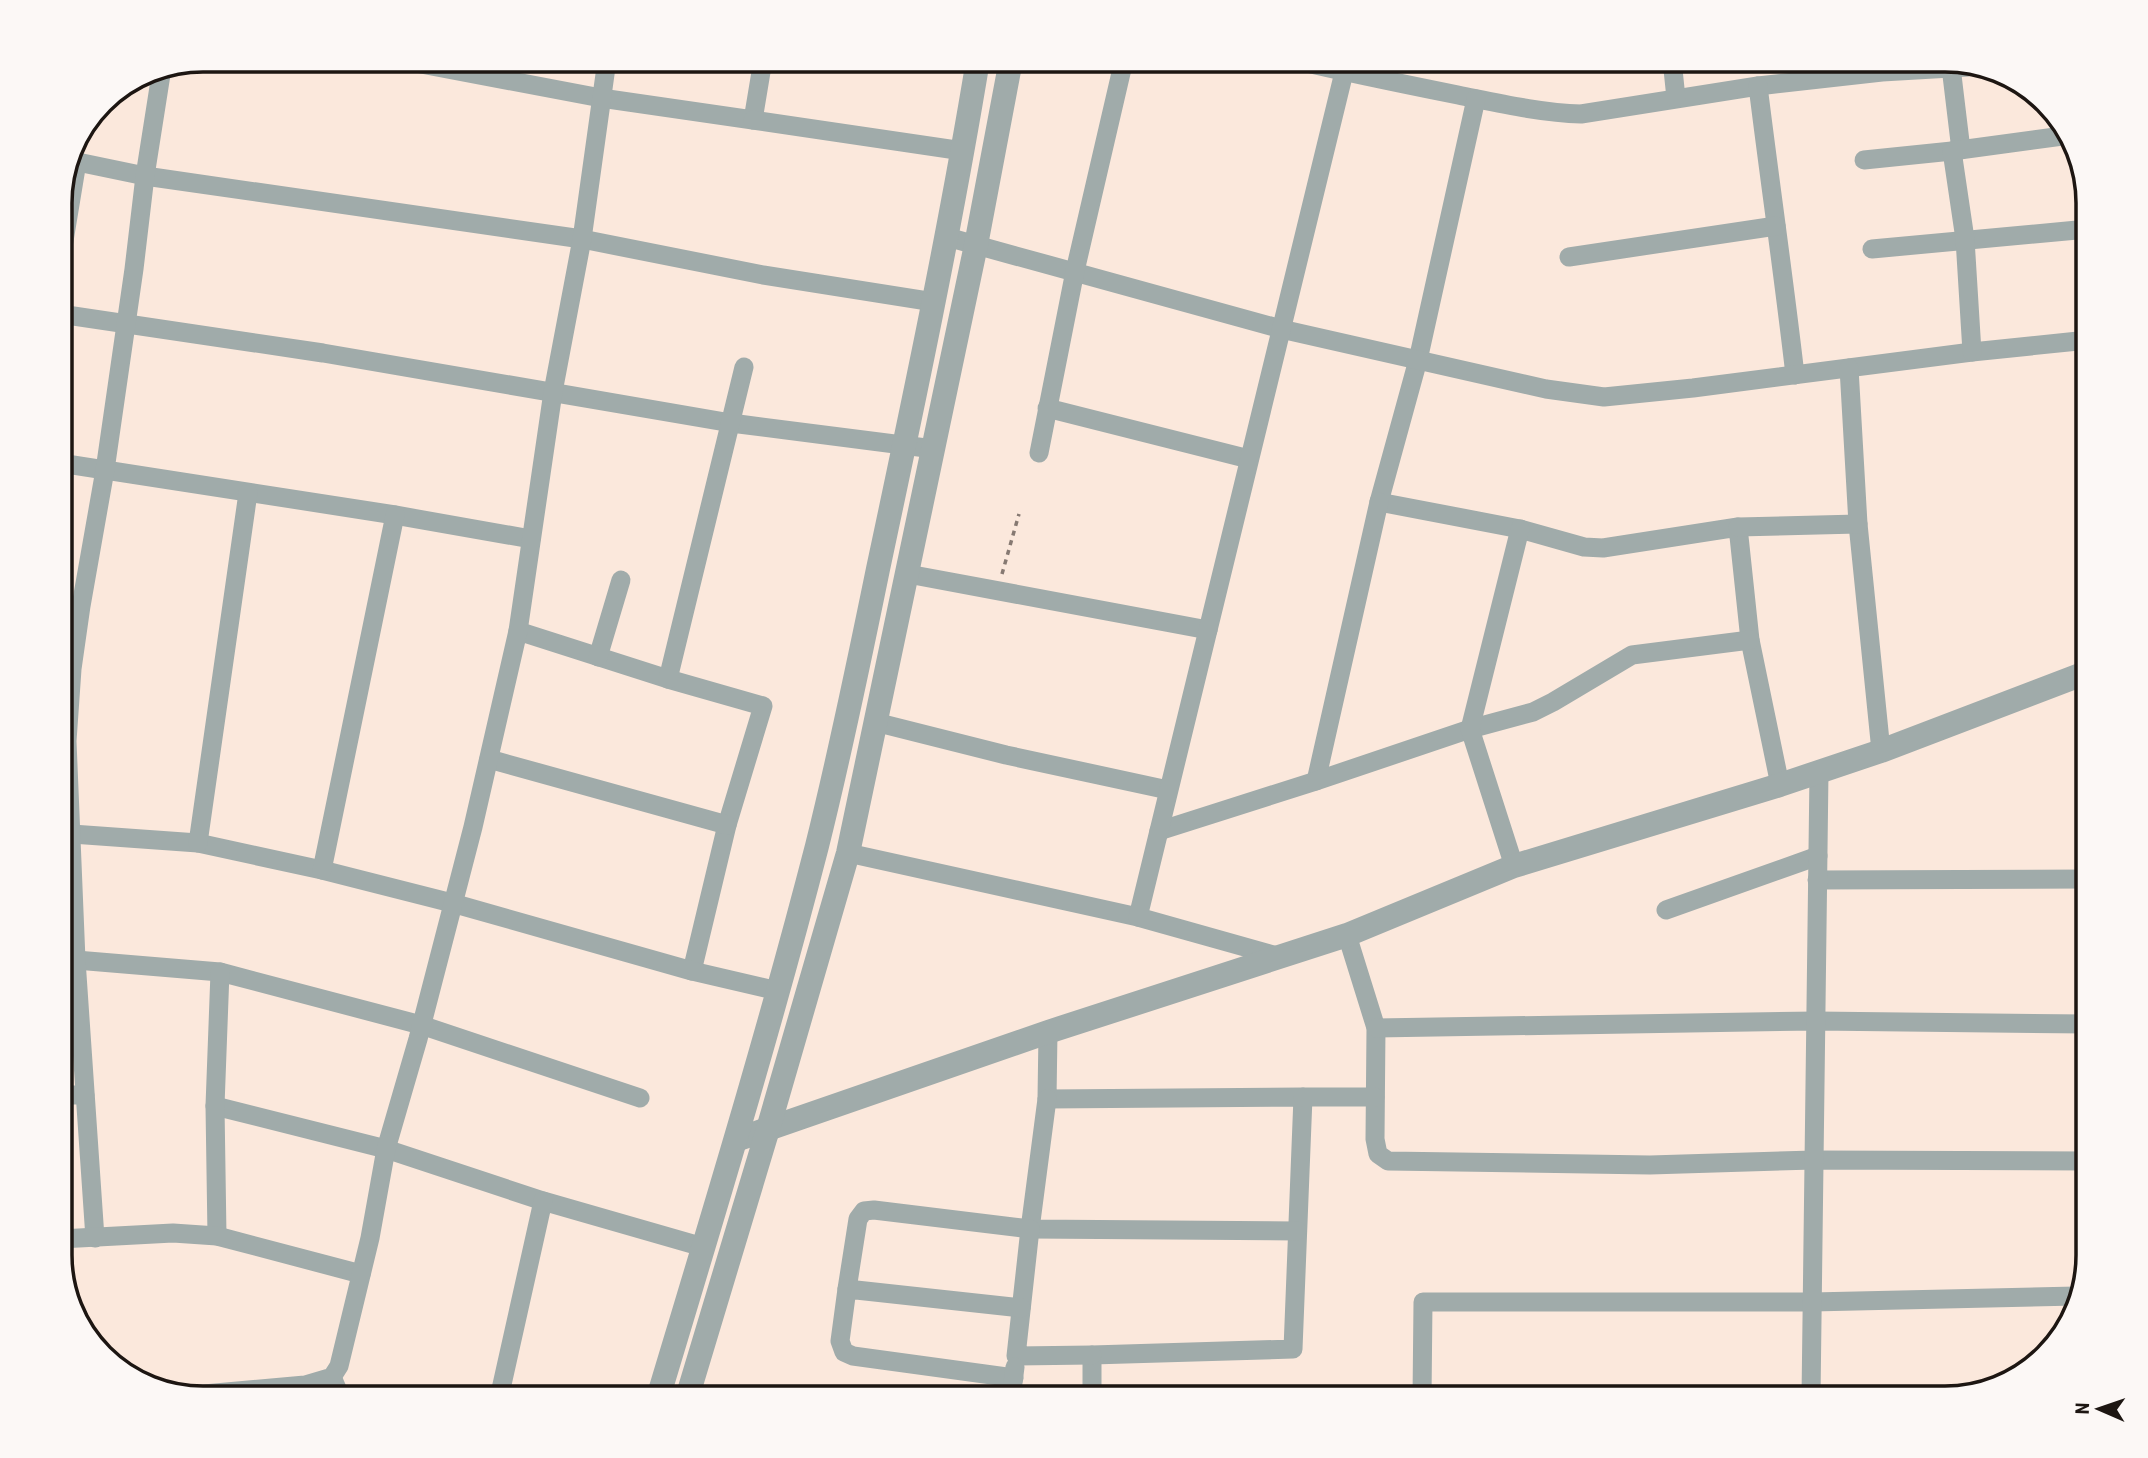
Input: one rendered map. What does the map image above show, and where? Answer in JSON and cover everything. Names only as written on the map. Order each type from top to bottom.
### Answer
[{"type":"street","points":[[463,72],[601,98],[964,150]]},
{"type":"street","points":[[295,1386],[332,1377],[339,1366],[386,1149],[489,760],[518,631],[553,392],[582,239],[605,72]]},
{"type":"street","points":[[753,120],[761,72]]},
{"type":"street","points":[[662,1386],[778,990],[849,715],[906,445],[964,150],[976,72]]},
{"type":"street","points":[[691,1386],[848,853],[976,245],[1009,72]]},
{"type":"street","points":[[1039,453],[1075,271],[1121,72]]},
{"type":"street","points":[[1138,917],[1345,72]]},
{"type":"street","points":[[1370,72],[1476,99],[1562,114],[1581,114],[1844,72]]},
{"type":"street","points":[[1673,72],[1676,98]]},
{"type":"street","points":[[1960,73],[1957,150],[1972,352]]},
{"type":"street","points":[[72,642],[106,470],[160,79]]},
{"type":"street","points":[[1758,86],[1795,375]]},
{"type":"street","points":[[1316,781],[1379,502],[1418,360],[1476,99]]},
{"type":"street","points":[[1864,160],[2058,137]]},
{"type":"street","points":[[79,162],[145,176],[582,239],[763,275],[934,302]]},
{"type":"street","points":[[1569,257],[1776,226]]},
{"type":"street","points":[[1872,249],[2076,230]]},
{"type":"street","points":[[947,237],[1281,329],[1546,389],[1604,397],[1656,393],[2076,341]]},
{"type":"street","points":[[72,316],[323,353],[730,423],[934,449]]},
{"type":"street","points":[[668,679],[744,368]]},
{"type":"street","points":[[1849,368],[1858,524],[1881,751]]},
{"type":"street","points":[[1047,408],[1249,459]]},
{"type":"street","points":[[72,465],[531,539]]},
{"type":"street","points":[[198,843],[248,493]]},
{"type":"street","points":[[1379,502],[1520,529],[1584,547],[1603,548],[1738,527],[1858,524]]},
{"type":"street","points":[[322,870],[395,515]]},
{"type":"street","points":[[1738,527],[1750,640],[1780,785]]},
{"type":"street","points":[[1514,866],[1470,729],[1520,529]]},
{"type":"street","points":[[908,574],[1208,630]]},
{"type":"street","points":[[598,657],[621,580]]},
{"type":"street","points":[[518,631],[763,706],[727,825],[692,971]]},
{"type":"street","points":[[1159,831],[1470,729],[1533,712],[1632,655],[1750,640]]},
{"type":"street","points":[[736,1140],[1048,1032],[1347,935],[1514,866],[1780,785],[1881,751],[2076,676]]},
{"type":"street","points":[[875,722],[1006,755],[1168,790]]},
{"type":"street","points":[[489,760],[727,825]]},
{"type":"street","points":[[1811,1386],[1819,772]]},
{"type":"street","points":[[95,1238],[76,960],[72,834],[198,843],[322,870],[452,903],[692,971],[778,990]]},
{"type":"street","points":[[848,853],[1138,917],[1277,956]]},
{"type":"street","points":[[1665,910],[1818,856]]},
{"type":"street","points":[[1817,880],[2076,879]]},
{"type":"street","points":[[1347,935],[1376,1028],[1374,1139],[1378,1154],[1388,1161],[1650,1165],[1814,1160],[2076,1161]]},
{"type":"street","points":[[76,960],[219,972],[421,1025],[640,1098]]},
{"type":"street","points":[[218,1236],[215,1106],[219,972]]},
{"type":"street","points":[[1376,1028],[1816,1021],[2076,1024]]},
{"type":"street","points":[[1013,1386],[1047,1099],[1048,1032]]},
{"type":"street","points":[[72,1095],[85,1095]]},
{"type":"street","points":[[1016,1356],[1293,1349],[1303,1097]]},
{"type":"street","points":[[1047,1099],[1375,1097]]},
{"type":"street","points":[[215,1106],[386,1149],[543,1201],[703,1247]]},
{"type":"street","points":[[502,1386],[543,1201]]},
{"type":"street","points":[[1014,1378],[853,1356],[844,1352],[840,1341],[846,1289],[858,1219],[864,1211],[1030,1229],[1297,1231]]},
{"type":"street","points":[[72,1239],[173,1233],[218,1236],[361,1274]]},
{"type":"street","points":[[846,1289],[1021,1308]]},
{"type":"street","points":[[1422,1386],[1423,1302],[1812,1301],[2069,1296]]},
{"type":"street","points":[[1092,1355],[1092,1386]]},
{"type":"street","points":[[332,1377],[336,1386]]},
{"type":"path","points":[[998,590],[1018,514]]}]
